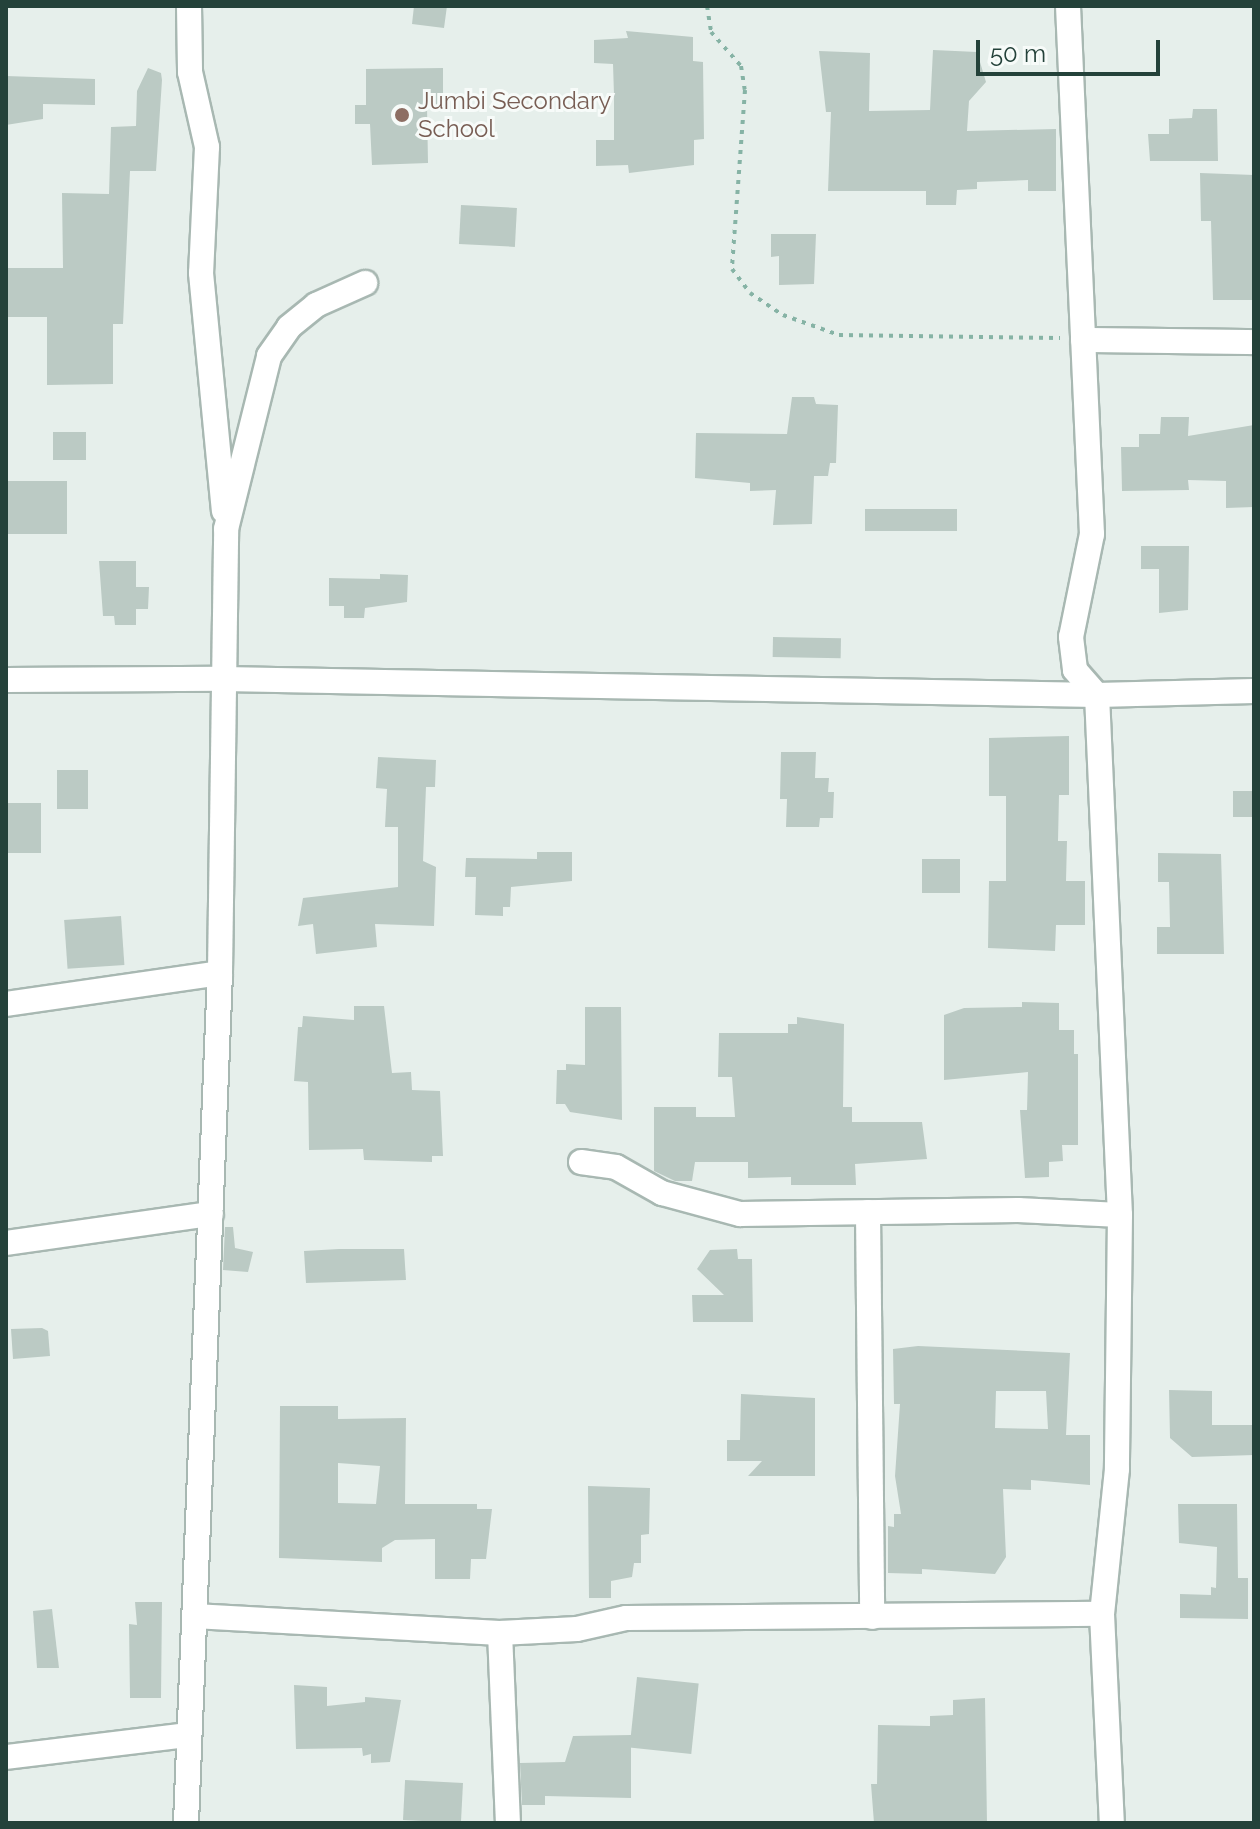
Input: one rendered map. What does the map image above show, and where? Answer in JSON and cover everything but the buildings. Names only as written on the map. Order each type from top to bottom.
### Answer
[{"type":"street","points":[[186,1823],[187,1735],[220,973],[226,529],[201,273],[207,147],[190,72],[189,6]]},
{"type":"street","points":[[1068,6],[1092,534],[1071,637],[1075,670],[1097,695],[1120,1215],[1117,1469],[1102,1614],[1112,1823]]},
{"type":"street","points":[[226,529],[269,356],[289,327],[316,305],[365,283]]},
{"type":"street","points":[[1083,340],[1254,342]]},
{"type":"street","points":[[6,680],[223,679],[1097,695],[1254,691]]},
{"type":"street","points":[[6,1004],[220,973]]},
{"type":"street","points":[[581,1162],[616,1167],[662,1193],[740,1214],[1120,1215]]},
{"type":"street","points":[[868,1212],[872,1617]]},
{"type":"street","points":[[6,1243],[211,1214]]},
{"type":"street","points":[[194,1616],[500,1633],[577,1629],[626,1618],[1102,1614]]},
{"type":"street","points":[[500,1633],[508,1823]]},
{"type":"street","points":[[6,1757],[187,1735]]},
{"type":"path","points":[[707,6],[711,32],[741,66],[745,90],[732,269],[750,293],[783,315],[839,335],[1083,340]]},
{"type":"place","name":"Jumbi Secondary School","points":[[402,115]]}]
